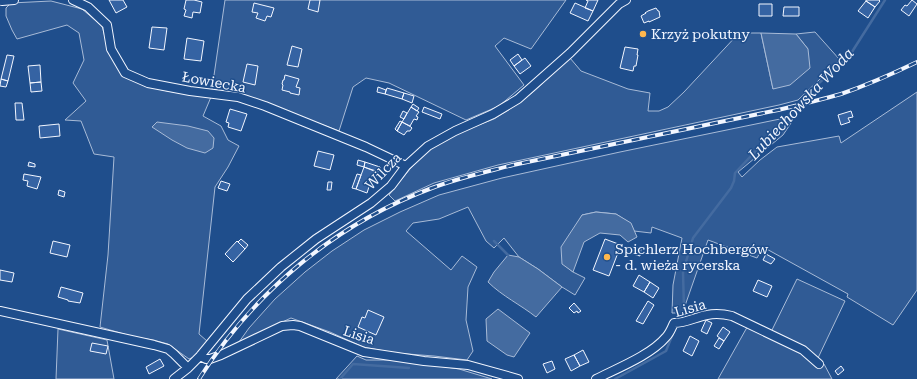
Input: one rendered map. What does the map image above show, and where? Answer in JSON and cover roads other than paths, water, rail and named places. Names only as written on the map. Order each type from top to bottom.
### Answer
[{"type":"street","points":[[2,1],[14,0]]},
{"type":"street","name":"Łowiecka","points":[[73,0],[88,7],[107,25],[111,48],[125,73],[148,83],[190,91],[238,97],[265,106],[366,147],[406,166]]},
{"type":"street","name":"Wilcza","points":[[174,379],[200,356],[248,299],[272,275],[316,238],[371,203],[391,186],[406,166],[428,146],[440,138],[493,114],[518,99],[570,52],[619,4],[626,0]]},
{"type":"street","points":[[0,312],[168,349],[188,368]]},
{"type":"street","name":"Lisia","points":[[596,379],[638,358],[656,347],[667,336],[674,323],[680,323],[707,315],[719,314],[732,316],[803,350],[819,364]]},
{"type":"street","name":"Lisia","points":[[200,356],[206,359],[217,357],[282,326],[293,325],[300,326],[364,352],[424,361],[468,365],[518,379]]},
{"type":"waterway","name":"Lubiechowska Woda","points":[[679,321],[684,309],[683,272],[693,238],[731,188],[735,173],[808,93],[850,55],[885,0]]},
{"type":"waterway","name":"Lubiechowska Woda","points":[[494,241],[508,255]]},
{"type":"waterway","name":"Lubiechowska Woda","points":[[615,379],[666,351],[674,331]]},
{"type":"waterway","points":[[340,379],[353,364],[409,368]]},
{"type":"railway","points":[[199,379],[221,347],[245,318],[271,290],[300,264],[330,241],[362,221],[396,203],[432,188],[472,175],[513,165],[778,110],[841,94],[917,62]]},
{"type":"place","name":"Krzyż pokutny","points":[[643,34]]},
{"type":"place","name":"Spichlerz Hochbergów - d. wieża rycerska","points":[[607,257]]}]
